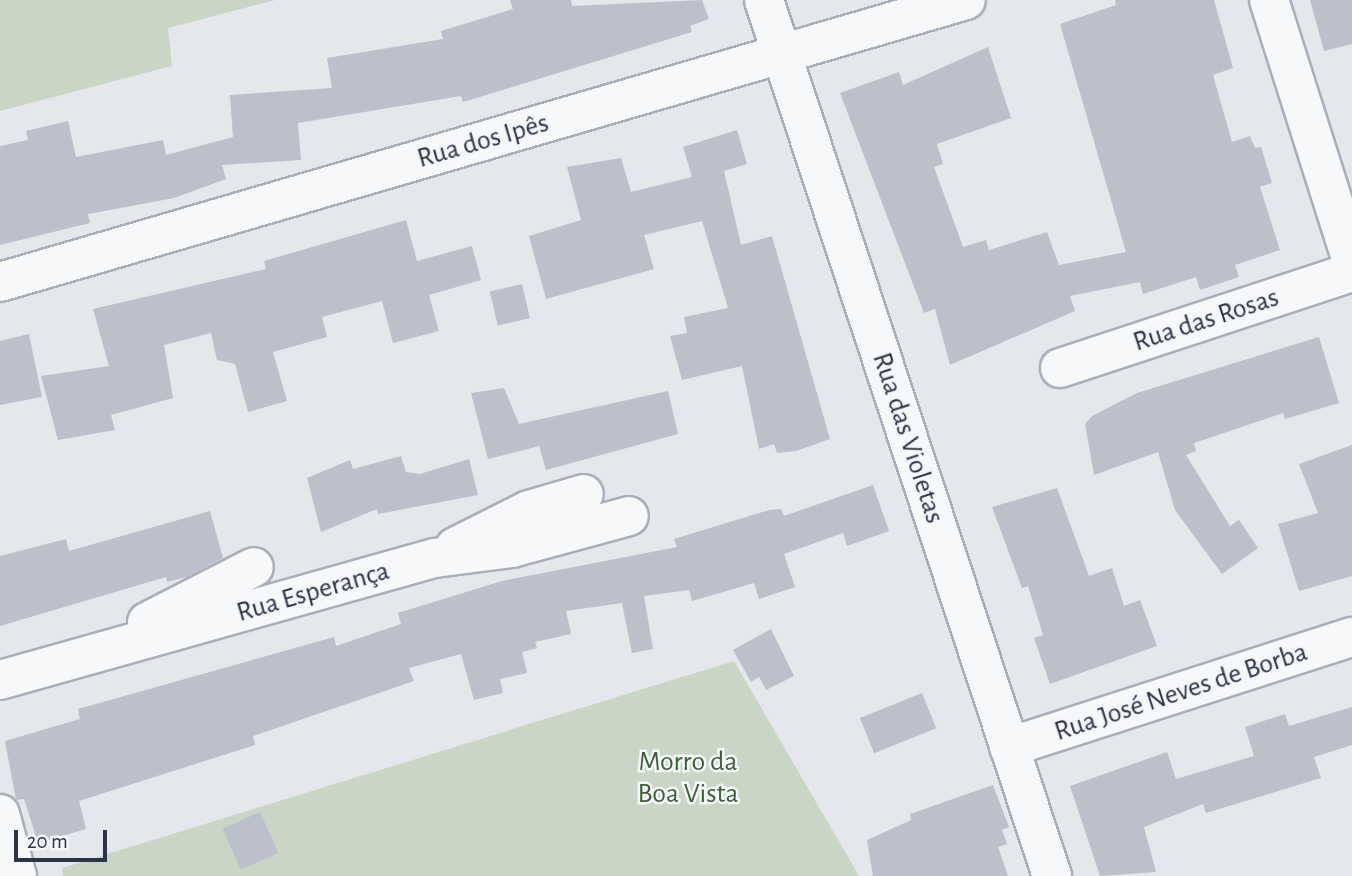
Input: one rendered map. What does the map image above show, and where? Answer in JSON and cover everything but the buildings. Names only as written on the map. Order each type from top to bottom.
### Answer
[{"type":"street","name":"Rua das Violetas","points":[[764,0],[1052,876]]},
{"type":"street","name":"Rua dos Ipês","points":[[0,282],[966,0]]},
{"type":"street","points":[[1269,0],[1352,261]]},
{"type":"street","name":"Rua das Rosas","points":[[1060,368],[1352,272]]},
{"type":"street","points":[[435,558],[529,510],[584,494]]},
{"type":"street","name":"Rua Esperança","points":[[0,680],[435,558],[512,548],[629,516]]},
{"type":"street","points":[[70,661],[254,567]]},
{"type":"street","name":"Rua José Neves de Borba","points":[[1009,747],[1352,637]]},
{"type":"street","points":[[0,814],[16,876]]},
{"type":"green space","points":[[0,0],[275,0],[168,28],[172,66],[0,111]]},
{"type":"green space","name":"Morro da Boa Vista","points":[[734,661],[859,876],[63,876],[62,868]]}]
